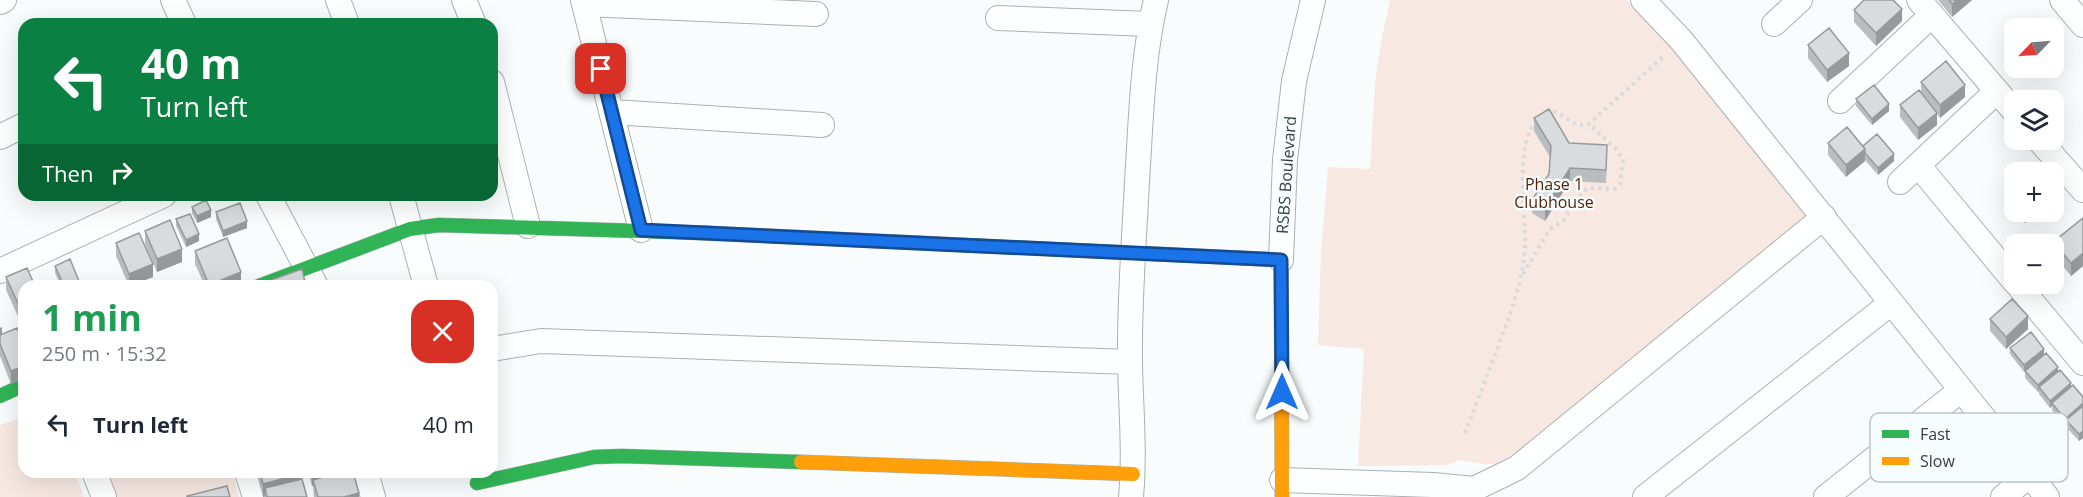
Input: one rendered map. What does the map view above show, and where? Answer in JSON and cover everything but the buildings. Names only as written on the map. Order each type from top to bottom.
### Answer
[{"type":"street","points":[[0,2],[4,0]]},
{"type":"street","points":[[173,0],[181,18]]},
{"type":"street","points":[[338,0],[345,18]]},
{"type":"street","points":[[464,0],[472,18]]},
{"type":"street","points":[[478,484],[594,457],[622,456],[1132,486],[1130,362],[1134,252],[1142,97],[1150,24],[1156,0]]},
{"type":"street","name":"RSBS Boulevard","points":[[1282,488],[1281,260],[1285,160],[1294,81],[1313,0]]},
{"type":"street","points":[[1643,0],[1681,40],[1979,413]]},
{"type":"street","points":[[1774,24],[1800,0]]},
{"type":"street","points":[[2062,0],[2083,25]]},
{"type":"street","points":[[641,230],[584,2],[816,14]]},
{"type":"street","points":[[1840,101],[1926,8],[2004,99]]},
{"type":"street","points":[[998,18],[1150,24]]},
{"type":"street","points":[[1900,182],[1997,91]]},
{"type":"street","points":[[498,106],[528,226]]},
{"type":"street","points":[[612,112],[822,125]]},
{"type":"street","points":[[0,137],[18,128]]},
{"type":"street","points":[[2048,150],[2083,190]]},
{"type":"street","points":[[1918,165],[2004,269]]},
{"type":"street","points":[[0,271],[151,201]]},
{"type":"street","points":[[271,201],[312,277]]},
{"type":"street","points":[[403,201],[424,280]]},
{"type":"street","points":[[1282,488],[1433,491],[1474,489],[1517,468],[1824,217]]},
{"type":"street","points":[[294,280],[312,277],[410,229],[439,225],[641,230],[1281,260]]},
{"type":"street","points":[[2025,294],[2083,363]]},
{"type":"street","points":[[1646,497],[1891,303]]},
{"type":"street","points":[[498,348],[541,341],[1130,362]]},
{"type":"street","points":[[0,396],[18,388]]},
{"type":"street","points":[[1931,413],[1960,390]]},
{"type":"street","points":[[1826,497],[1870,462]]},
{"type":"street","points":[[96,478],[104,497]]},
{"type":"street","points":[[249,478],[255,497]]},
{"type":"street","points":[[368,478],[373,497]]},
{"type":"street","points":[[2003,497],[2021,482]]},
{"type":"street","points":[[2035,482],[2047,497]]},
{"type":"path","points":[[1465,433],[1516,298],[1521,277],[1525,246],[1523,202],[1525,145],[1529,131],[1536,122],[1555,112],[1570,123],[1581,126],[1589,124],[1681,40]]},
{"type":"path","points":[[1521,277],[1550,229],[1563,221],[1583,191],[1589,188],[1615,189],[1620,184],[1623,160],[1617,150],[1589,124]]},
{"type":"green space","name":"Phase 1 Clubhouse","points":[[1390,0],[1627,0],[1651,23],[1811,216],[1533,443],[1496,464],[1459,460],[1446,465],[1358,466],[1364,349],[1318,345],[1321,253],[1328,167],[1370,169],[1375,82]]},
{"type":"green space","points":[[18,419],[18,478],[77,478],[84,497],[0,497],[0,425]]},
{"type":"green space","points":[[109,478],[234,478],[239,497],[115,497]]},
{"type":"traffic: fast","points":[[275,280],[410,229],[439,225],[706,233]]},
{"type":"traffic: fast","points":[[963,245],[1242,258]]},
{"type":"traffic: fast","points":[[0,396],[18,388]]},
{"type":"traffic: fast","points":[[477,483],[594,457],[801,462]]},
{"type":"traffic: slow","points":[[706,233],[963,245]]},
{"type":"traffic: slow","points":[[1242,258],[1281,260],[1282,497]]},
{"type":"traffic: slow","points":[[801,462],[1133,474]]},
{"type":"route","points":[[601,69],[641,230],[1281,260],[1282,392]]}]
